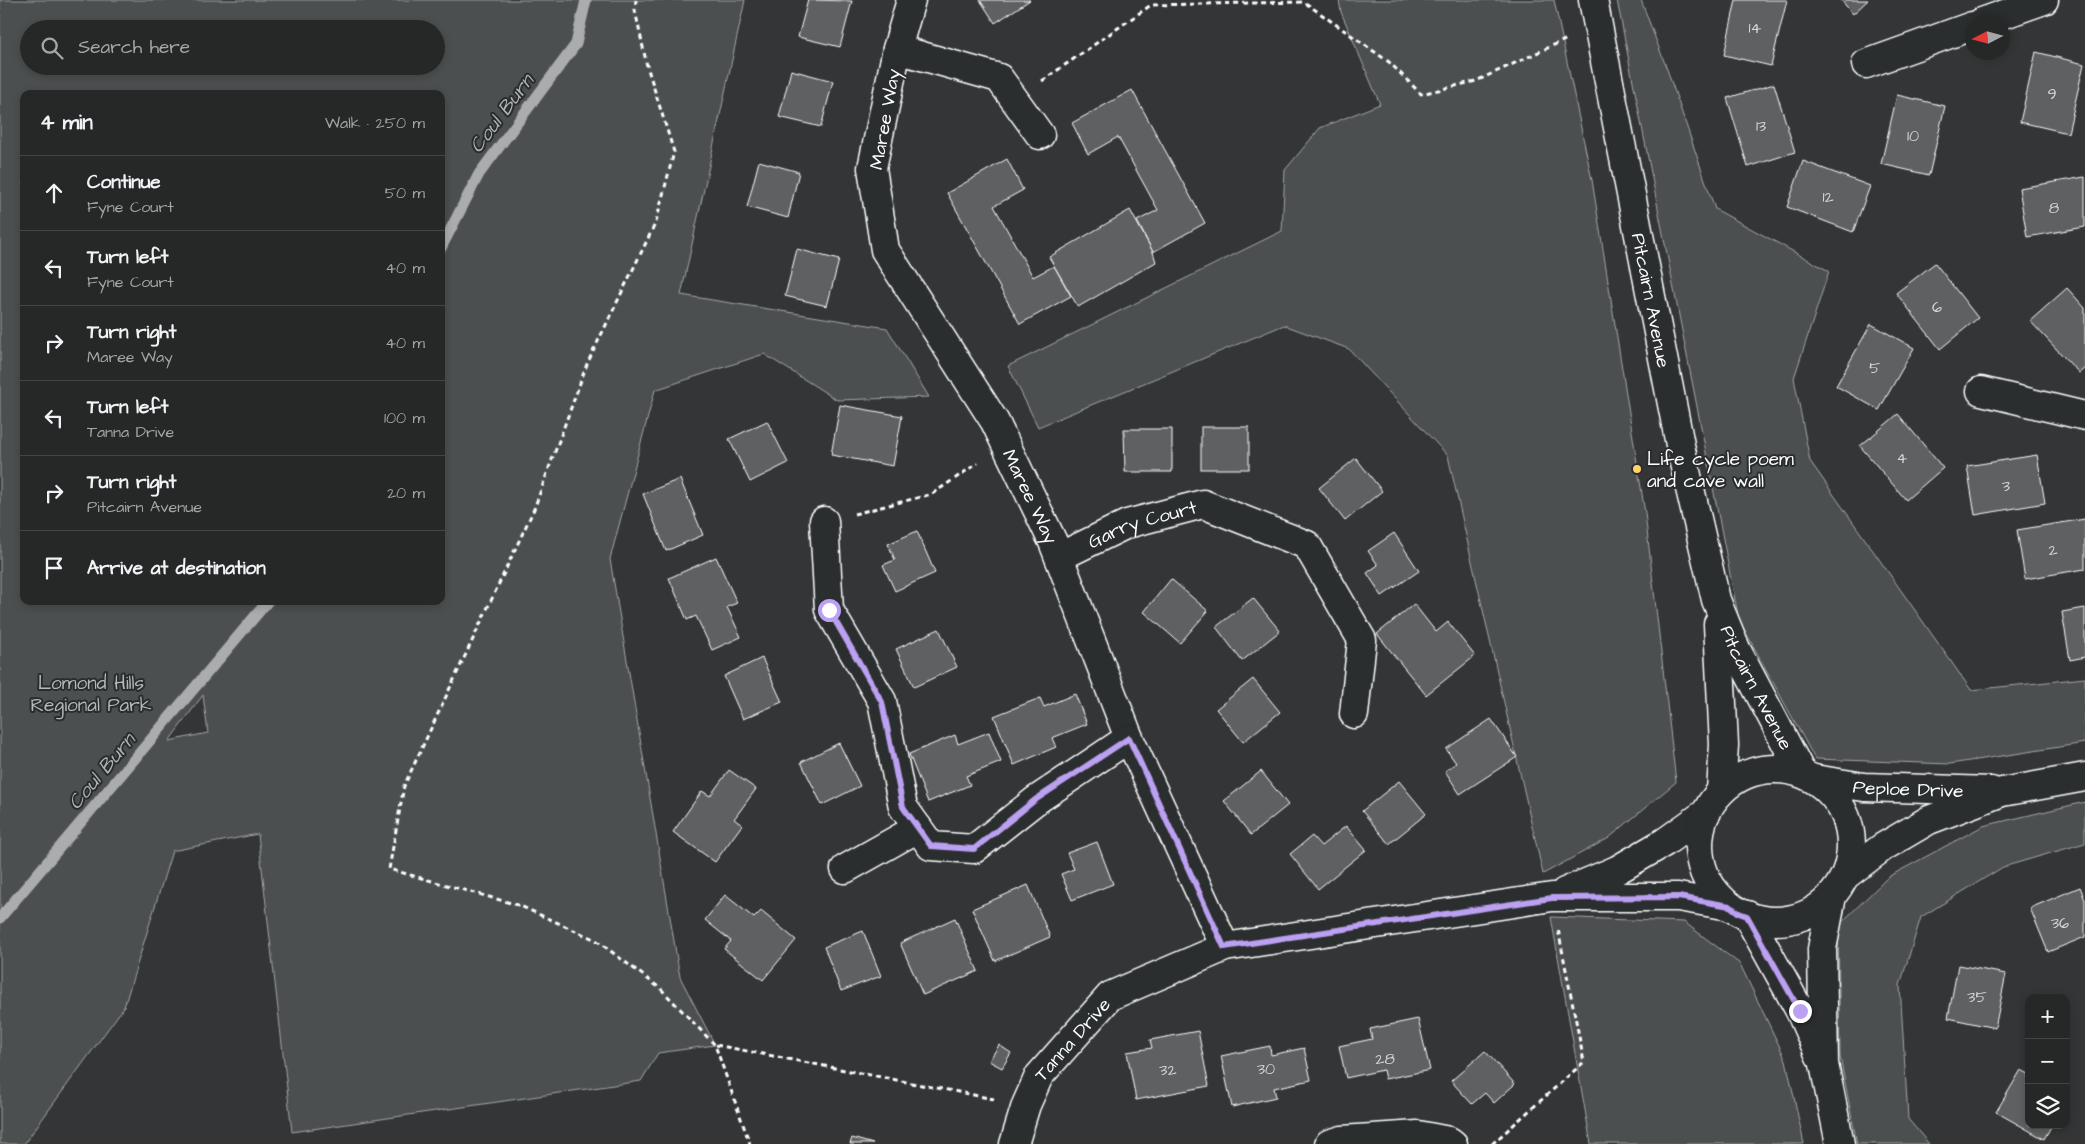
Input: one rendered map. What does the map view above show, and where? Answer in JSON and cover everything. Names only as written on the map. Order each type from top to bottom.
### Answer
[{"type":"street","name":"Maree Way","points":[[911,0],[897,49],[872,168],[884,250],[995,422],[1054,542],[1129,738],[1224,947]]},
{"type":"street","points":[[2002,15],[2044,0]]},
{"type":"street","name":"Pitcairn Avenue","points":[[1595,12],[1681,450],[1716,600],[1736,648],[1808,776]]},
{"type":"street","points":[[1866,64],[1965,29]]},
{"type":"street","name":"Maree Way","points":[[897,49],[999,78],[1040,134]]},
{"type":"street","points":[[1981,391],[2085,416]]},
{"type":"street","name":"Garry Court","points":[[1059,557],[1127,524],[1203,504],[1307,545],[1362,640],[1354,714]]},
{"type":"street","points":[[824,522],[829,610],[882,702],[903,807],[931,846],[974,849],[1035,800],[1129,738]]},
{"type":"street","name":"Pitcairn Avenue","points":[[1714,801],[1723,727],[1716,600]]},
{"type":"street","name":"Pitcairn Avenue","points":[[1824,1064],[1800,1011],[1739,911],[1718,897],[1704,875],[1700,859],[1698,850],[1701,825],[1714,801],[1729,782],[1752,771],[1777,767],[1808,776],[1823,784],[1840,803],[1850,826],[1852,851],[1839,886],[1822,949],[1824,1064],[1840,1144]]},
{"type":"street","name":"Peploe Drive","points":[[1808,776],[1864,787],[2002,792]]},
{"type":"street","name":"Peploe Drive","points":[[1839,886],[1883,847],[1928,820],[2002,792],[2085,777]]},
{"type":"street","name":"Tanna Drive","points":[[1552,898],[1617,870],[1665,842],[1714,801]]},
{"type":"street","points":[[845,869],[918,828]]},
{"type":"street","points":[[1739,911],[1764,921],[1789,920],[1813,912],[1839,886]]},
{"type":"street","name":"Tanna Drive","points":[[1014,1144],[1026,1105],[1039,1076],[1110,996],[1224,947],[1552,898],[1678,897],[1739,911]]},
{"type":"street","points":[[1329,1144],[1342,1140],[1418,1135],[1449,1141],[1453,1144]]},
{"type":"path","points":[[636,0],[635,10],[646,66],[674,152],[656,222],[586,364],[534,509],[404,786],[389,869],[518,905],[596,940],[661,990],[715,1045],[750,1144]]},
{"type":"path","points":[[1015,100],[1151,5],[1304,2],[1389,62],[1421,94],[1476,81],[1595,12]]},
{"type":"path","points":[[824,522],[932,494],[1006,445]]},
{"type":"path","points":[[1492,1144],[1584,1062],[1552,898]]},
{"type":"path","points":[[715,1045],[1026,1105]]},
{"type":"green space","name":"Lomond Hills Regional Park","points":[[0,0],[745,0],[681,295],[887,328],[929,397],[837,400],[764,354],[655,390],[610,559],[680,977],[715,1045],[658,1053],[641,1081],[292,1132],[258,834],[172,851],[124,1007],[24,1144],[0,1144]],"holes":[[[203,695],[208,733],[169,741]]]},
{"type":"green space","points":[[1339,0],[1554,0],[1592,180],[1645,513],[1676,782],[1609,838],[1543,874],[1448,456],[1349,349],[1284,325],[1038,427],[1008,366],[1282,231],[1285,170],[1320,128],[1380,104],[1341,12]]},
{"type":"green space","points":[[1617,0],[1641,0],[1715,209],[1829,271],[1794,378],[1810,461],[1971,690],[2085,678],[2085,743],[1950,764],[1815,759],[1739,620]]},
{"type":"green space","points":[[2085,802],[2085,843],[2003,867],[1921,917],[1900,985],[1908,1119],[1929,1144],[1857,1144],[1840,1057],[1838,926],[1888,877],[1983,826]]},
{"type":"green space","points":[[1551,917],[1684,922],[1740,964],[1786,1060],[1804,1144],[1591,1144]]},
{"type":"building","points":[[808,0],[852,1],[840,47],[798,37]]},
{"type":"building","points":[[980,0],[1030,0],[995,23]]},
{"type":"building","points":[[1736,0],[1787,0],[1771,66],[1724,55]]},
{"type":"building","points":[[1841,0],[1868,0],[1853,14]]},
{"type":"building","points":[[2036,52],[2084,64],[2068,133],[2020,122]]},
{"type":"building","points":[[791,70],[833,81],[821,127],[779,117]]},
{"type":"building","points":[[1774,84],[1795,152],[1748,167],[1727,98]]},
{"type":"building","points":[[1132,90],[1205,223],[1153,252],[1137,221],[1158,210],[1118,137],[1088,154],[1072,123]]},
{"type":"building","points":[[1897,95],[1945,106],[1929,175],[1881,164]]},
{"type":"building","points":[[1007,159],[1023,190],[994,206],[1033,277],[1054,266],[1071,296],[1020,324],[947,193]]},
{"type":"building","points":[[759,161],[799,172],[788,218],[747,207]]},
{"type":"building","points":[[1803,161],[1870,186],[1853,232],[1787,207]]},
{"type":"building","points":[[2085,177],[2085,227],[2027,237],[2019,188]]},
{"type":"building","points":[[1130,210],[1153,252],[1156,262],[1078,307],[1049,257]]},
{"type":"building","points":[[797,249],[839,260],[827,306],[785,296]]},
{"type":"building","points":[[1935,263],[1978,318],[1940,349],[1896,293]]},
{"type":"building","points":[[2067,288],[2085,308],[2085,368],[2079,373],[2030,321]]},
{"type":"building","points":[[1871,324],[1914,348],[1879,410],[1836,386]]},
{"type":"building","points":[[840,405],[902,416],[893,466],[831,455]]},
{"type":"building","points":[[1898,414],[1943,468],[1906,500],[1860,446]]},
{"type":"building","points":[[767,421],[788,463],[750,482],[729,439]]},
{"type":"building","points":[[1201,427],[1249,427],[1249,469],[1201,469]]},
{"type":"building","points":[[1124,429],[1172,429],[1172,472],[1125,472]]},
{"type":"building","points":[[2037,455],[2045,503],[1975,515],[1967,466]]},
{"type":"building","points":[[1356,458],[1382,491],[1345,521],[1319,488]]},
{"type":"building","points":[[680,479],[703,535],[666,551],[643,494]]},
{"type":"building","points":[[2085,519],[2085,569],[2025,579],[2017,530]]},
{"type":"building","points":[[917,531],[935,573],[895,591],[883,565],[895,560],[888,544]]},
{"type":"building","points":[[1394,533],[1419,571],[1382,596],[1367,573],[1378,565],[1368,551]]},
{"type":"building","points":[[716,557],[737,603],[727,607],[741,637],[712,650],[696,616],[687,620],[669,578]]},
{"type":"building","points":[[1171,579],[1208,611],[1180,643],[1144,612]]},
{"type":"building","points":[[1253,598],[1280,631],[1242,661],[1216,627]]},
{"type":"building","points":[[1414,604],[1436,632],[1448,622],[1475,656],[1426,695],[1377,634]]},
{"type":"building","points":[[2085,608],[2085,657],[2070,660],[2062,612]]},
{"type":"building","points":[[939,629],[957,667],[914,687],[896,649]]},
{"type":"building","points":[[762,658],[782,702],[743,719],[724,676]]},
{"type":"building","points":[[1253,679],[1280,712],[1243,742],[1216,709]]},
{"type":"building","points":[[1075,694],[1087,724],[1052,738],[1056,747],[1014,765],[994,716],[1040,698],[1044,707]]},
{"type":"building","points":[[1491,719],[1517,757],[1460,794],[1445,771],[1456,763],[1446,749]]},
{"type":"building","points":[[989,732],[1001,762],[966,776],[970,785],[928,802],[909,754],[955,735],[958,744]]},
{"type":"building","points":[[839,743],[860,786],[822,805],[801,762]]},
{"type":"building","points":[[729,770],[756,789],[734,819],[742,825],[715,862],[673,832],[702,791],[710,796]]},
{"type":"building","points":[[1261,771],[1288,805],[1251,835],[1224,801]]},
{"type":"building","points":[[1399,781],[1426,814],[1389,844],[1362,811]]},
{"type":"building","points":[[1346,826],[1366,850],[1318,889],[1290,854],[1312,836],[1321,846]]},
{"type":"building","points":[[1097,842],[1113,884],[1072,900],[1061,874],[1074,869],[1067,853]]},
{"type":"building","points":[[1028,885],[1050,937],[995,961],[972,909]]},
{"type":"building","points":[[2080,887],[2085,899],[2085,937],[2048,952],[2030,908]]},
{"type":"building","points":[[725,895],[754,918],[761,911],[796,940],[763,980],[724,949],[731,941],[705,920]]},
{"type":"building","points":[[955,918],[978,971],[923,995],[900,943]]},
{"type":"building","points":[[863,931],[881,976],[841,991],[824,947]]},
{"type":"building","points":[[1958,965],[2006,974],[1995,1028],[1948,1018]]},
{"type":"building","points":[[1418,1019],[1430,1070],[1385,1079],[1383,1070],[1346,1078],[1339,1046],[1372,1039],[1370,1029]]},
{"type":"building","points":[[1198,1031],[1209,1086],[1136,1100],[1127,1052],[1152,1048],[1150,1040]]},
{"type":"building","points":[[999,1045],[1011,1053],[1002,1068],[989,1061]]},
{"type":"building","points":[[1270,1046],[1271,1055],[1304,1048],[1311,1080],[1274,1088],[1276,1097],[1232,1107],[1221,1056]]},
{"type":"building","points":[[1485,1051],[1515,1084],[1494,1103],[1485,1093],[1472,1104],[1451,1081]]},
{"type":"building","points":[[2021,1070],[2025,1072],[2025,1128],[1996,1112]]},
{"type":"building","points":[[2026,1129],[2050,1129],[2044,1139]]},
{"type":"building","points":[[852,1138],[873,1144],[850,1144]]},
{"type":"waterway","name":"Coul Burn","points":[[445,240],[479,174],[576,44],[586,0]]},
{"type":"waterway","name":"Coul Burn","points":[[0,918],[265,605]]},
{"type":"place","name":"Life cycle poem and cave wall","points":[[1637,469]]},
{"type":"route","points":[[829,610],[882,702],[903,807],[931,846],[974,849],[1035,800],[1129,738],[1224,947],[1473,908],[1552,898],[1678,897],[1730,906],[1747,916],[1800,1011]]}]
